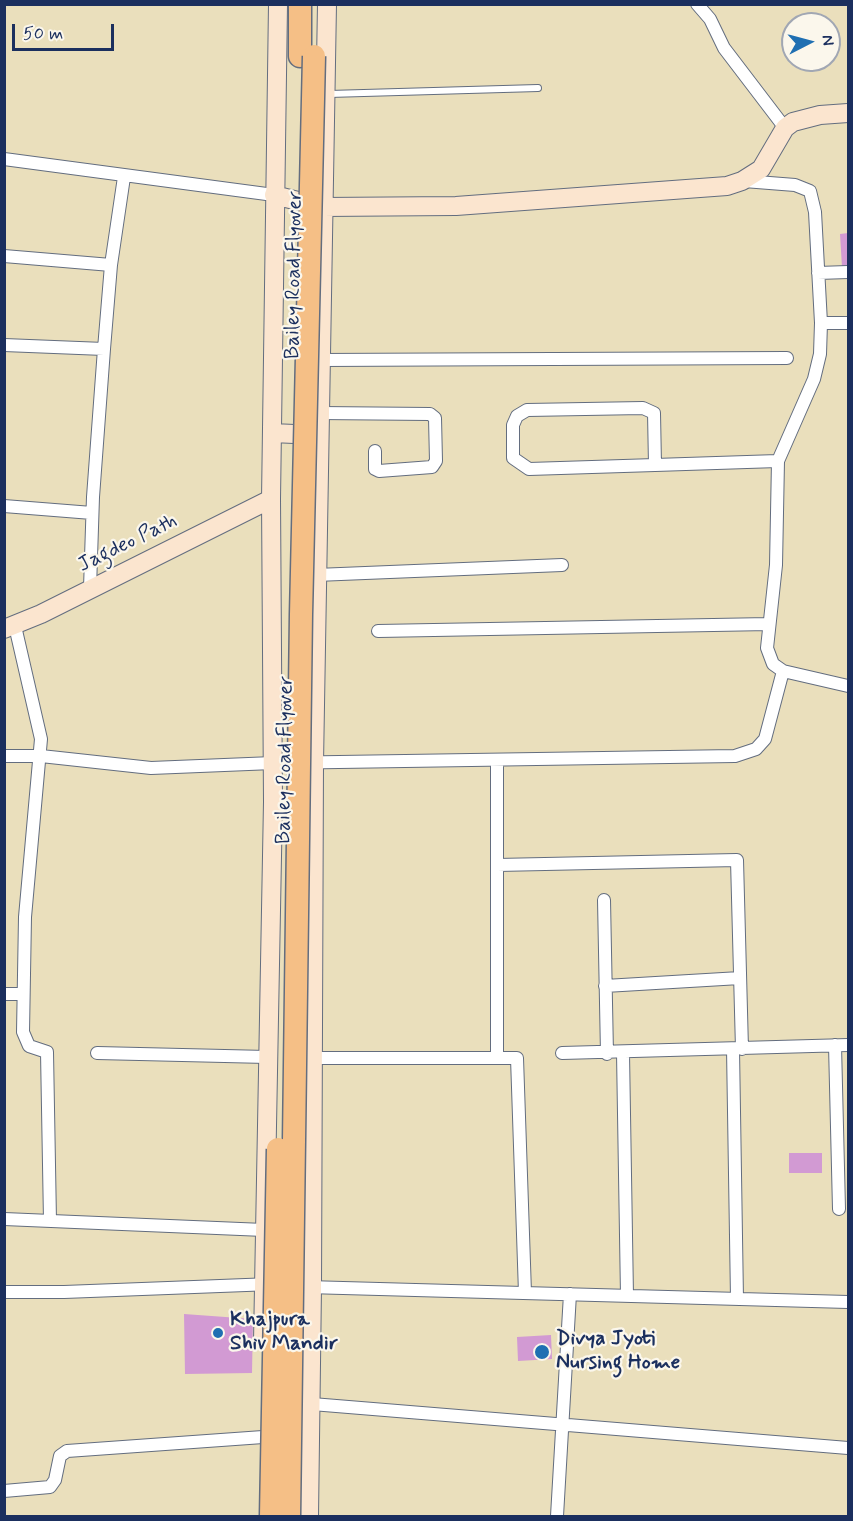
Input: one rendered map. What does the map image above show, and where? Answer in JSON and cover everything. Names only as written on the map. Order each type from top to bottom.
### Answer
[{"type":"highway","name":"Bailey Road Flyover","points":[[289,1516],[307,56],[300,4]]},
{"type":"highway","name":"Bailey Road Flyover","points":[[271,1516],[307,56],[314,4]]},
{"type":"main road","points":[[261,1516],[273,763],[271,499],[278,4]]},
{"type":"main road","points":[[309,1516],[312,1404],[311,1058],[316,574],[327,4]]},
{"type":"main road","points":[[274,195],[322,207],[456,206],[727,186],[742,181],[760,169],[785,128],[793,122],[820,115],[849,113]]},
{"type":"main road","points":[[272,433],[319,435]]},
{"type":"main road","name":"Jagdeo Path","points":[[10,628],[271,499]]},
{"type":"main road","points":[[271,531],[317,531]]},
{"type":"street","points":[[697,4],[710,19],[724,48],[785,128]]},
{"type":"street","points":[[4,159],[35,161],[124,177],[274,195]]},
{"type":"street","points":[[90,588],[92,513],[111,265],[124,177]]},
{"type":"street","points":[[742,181],[795,185],[810,191],[814,206],[821,323],[820,354],[814,379],[778,461],[776,566],[767,640],[770,657],[773,664],[783,671],[849,687]]},
{"type":"street","points":[[4,256],[111,265]]},
{"type":"street","points":[[818,273],[849,272]]},
{"type":"street","points":[[821,323],[849,323]]},
{"type":"street","points":[[4,345],[104,350]]},
{"type":"street","points":[[320,360],[787,358]]},
{"type":"street","points":[[655,465],[654,412],[643,408],[527,410],[517,416],[513,425],[513,458],[529,469],[655,465],[778,461]]},
{"type":"street","points":[[319,413],[430,414],[435,418],[436,461],[432,467],[379,471],[375,469],[375,452]]},
{"type":"street","points":[[4,506],[92,513]]},
{"type":"street","points":[[316,574],[562,565]]},
{"type":"street","points":[[378,631],[769,624]]},
{"type":"street","points":[[10,628],[33,698],[41,756],[25,917],[23,994],[24,1039],[29,1046],[47,1052],[50,1221]]},
{"type":"street","points":[[4,756],[41,756],[151,768],[273,763],[735,756],[756,749],[765,739],[783,671]]},
{"type":"street","points":[[497,760],[497,1057]]},
{"type":"street","points":[[497,865],[737,860],[740,978],[737,1049],[737,1299]]},
{"type":"street","points":[[604,900],[607,1054]]},
{"type":"street","points":[[605,986],[740,978]]},
{"type":"street","points":[[4,994],[23,994]]},
{"type":"street","points":[[562,1053],[607,1054],[849,1045]]},
{"type":"street","points":[[835,1046],[839,1209]]},
{"type":"street","points":[[97,1053],[267,1058]]},
{"type":"street","points":[[623,1053],[627,1296]]},
{"type":"street","points":[[311,1058],[514,1057],[518,1062],[525,1293]]},
{"type":"street","points":[[4,1219],[264,1230]]},
{"type":"street","points":[[4,1292],[64,1292],[264,1283],[312,1287],[849,1302]]},
{"type":"street","points":[[557,1516],[570,1294]]},
{"type":"street","points":[[312,1404],[849,1448]]},
{"type":"street","points":[[4,1491],[50,1487],[55,1480],[60,1456],[67,1451],[263,1437]]},
{"type":"lane","points":[[325,94],[538,88]]},
{"type":"building","points":[[848,233],[848,266],[842,267],[840,234]]},
{"type":"building","points":[[789,1153],[822,1153],[822,1173],[789,1173]]},
{"type":"building","name":"Khajpura Shiv Mandir","points":[[184,1314],[253,1319],[252,1373],[185,1374]]},
{"type":"building","points":[[551,1335],[552,1359],[518,1361],[517,1337]]},
{"type":"place","name":"Khajpura Shiv Mandir","points":[[218,1333]]},
{"type":"place","name":"Divya Jyoti Nursing Home","points":[[542,1352]]}]
